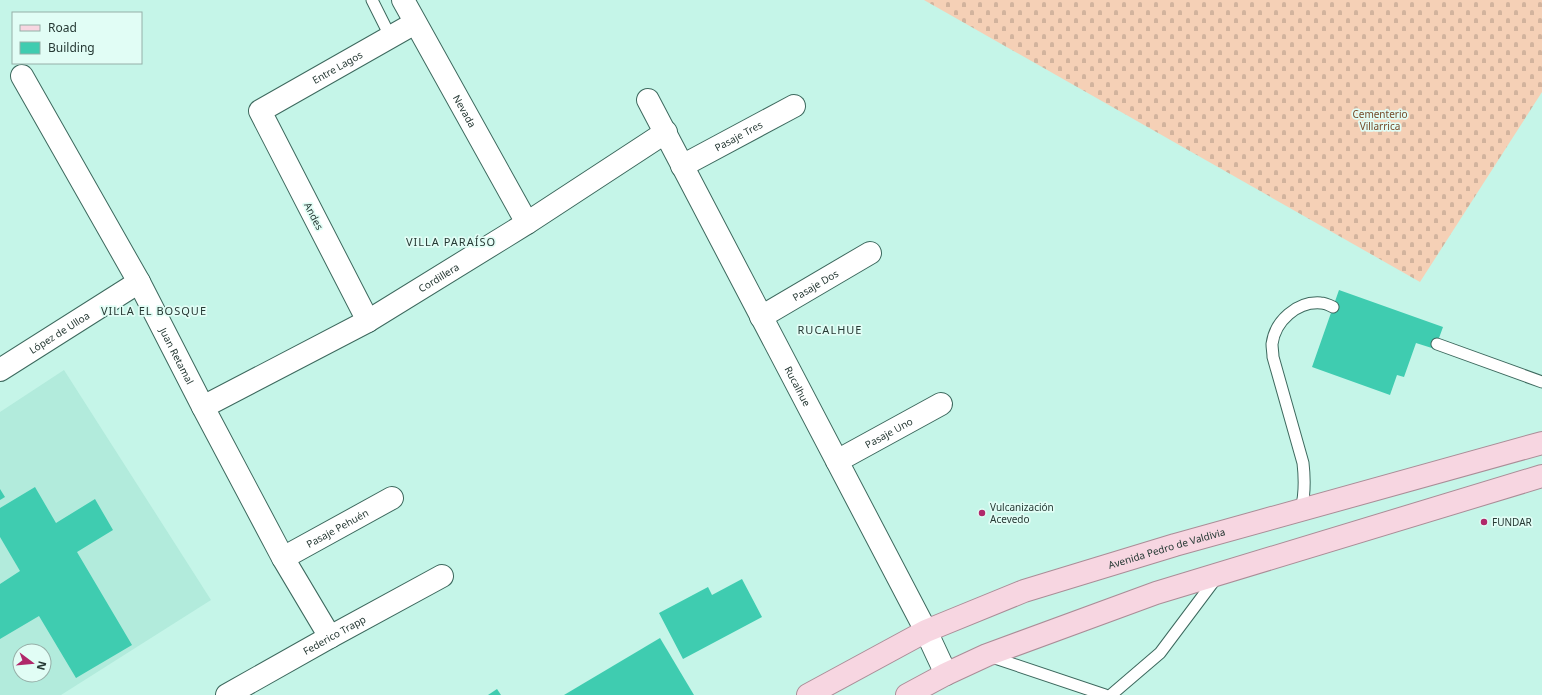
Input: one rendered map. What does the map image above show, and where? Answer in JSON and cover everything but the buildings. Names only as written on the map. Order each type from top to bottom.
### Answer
[{"type":"main road","name":"Avenida Pedro de Valdivia","points":[[808,695],[926,631],[1024,591],[1175,545],[1542,443]]},
{"type":"main road","points":[[907,695],[946,674],[987,655],[1148,596],[1542,476]]},
{"type":"street","name":"Nevada","points":[[403,0],[527,223]]},
{"type":"street","name":"Entre Lagos","points":[[260,111],[415,23]]},
{"type":"street","name":"Juan Retamal","points":[[22,76],[139,282],[283,558],[330,637]]},
{"type":"street","name":"Rucalhue","points":[[648,100],[926,631],[946,674]]},
{"type":"street","name":"Pasaje Tres","points":[[682,166],[794,106]]},
{"type":"street","name":"Andes","points":[[260,111],[368,321]]},
{"type":"street","name":"Cordillera","points":[[203,407],[368,321],[527,223],[666,132]]},
{"type":"street","name":"Pasaje Dos","points":[[761,317],[870,253]]},
{"type":"street","name":"López de Ulloa","points":[[0,370],[139,282]]},
{"type":"street","name":"Pasaje Uno","points":[[837,461],[941,404]]},
{"type":"street","name":"Pasaje Pehuén","points":[[283,558],[392,498]]},
{"type":"street","name":"Federico Trapp","points":[[227,695],[442,576]]},
{"type":"lane","points":[[372,0],[390,36]]},
{"type":"lane","points":[[1301,510],[1306,480],[1303,463],[1273,357],[1272,344],[1282,321],[1296,309],[1311,303],[1322,303],[1333,307]]},
{"type":"lane","points":[[1437,344],[1542,382]]},
{"type":"lane","points":[[1111,695],[1160,654],[1220,573]]},
{"type":"lane","points":[[987,655],[1105,695]]},
{"type":"shaded area","points":[[64,370],[211,600],[61,695],[0,695],[0,412]]},
{"type":"green space","name":"Cementerio Villarrica","points":[[924,0],[1542,0],[1542,92],[1420,282]]},
{"type":"place","name":"Vulcanización Acevedo","points":[[982,513]]},
{"type":"place","name":"FUNDAR","points":[[1484,522]]},
{"type":"district","name":"VILLA PARAÍSO","points":[[451,242]]},
{"type":"district","name":"VILLA EL BOSQUE","points":[[154,311]]},
{"type":"district","name":"RUCALHUE","points":[[830,330]]}]
